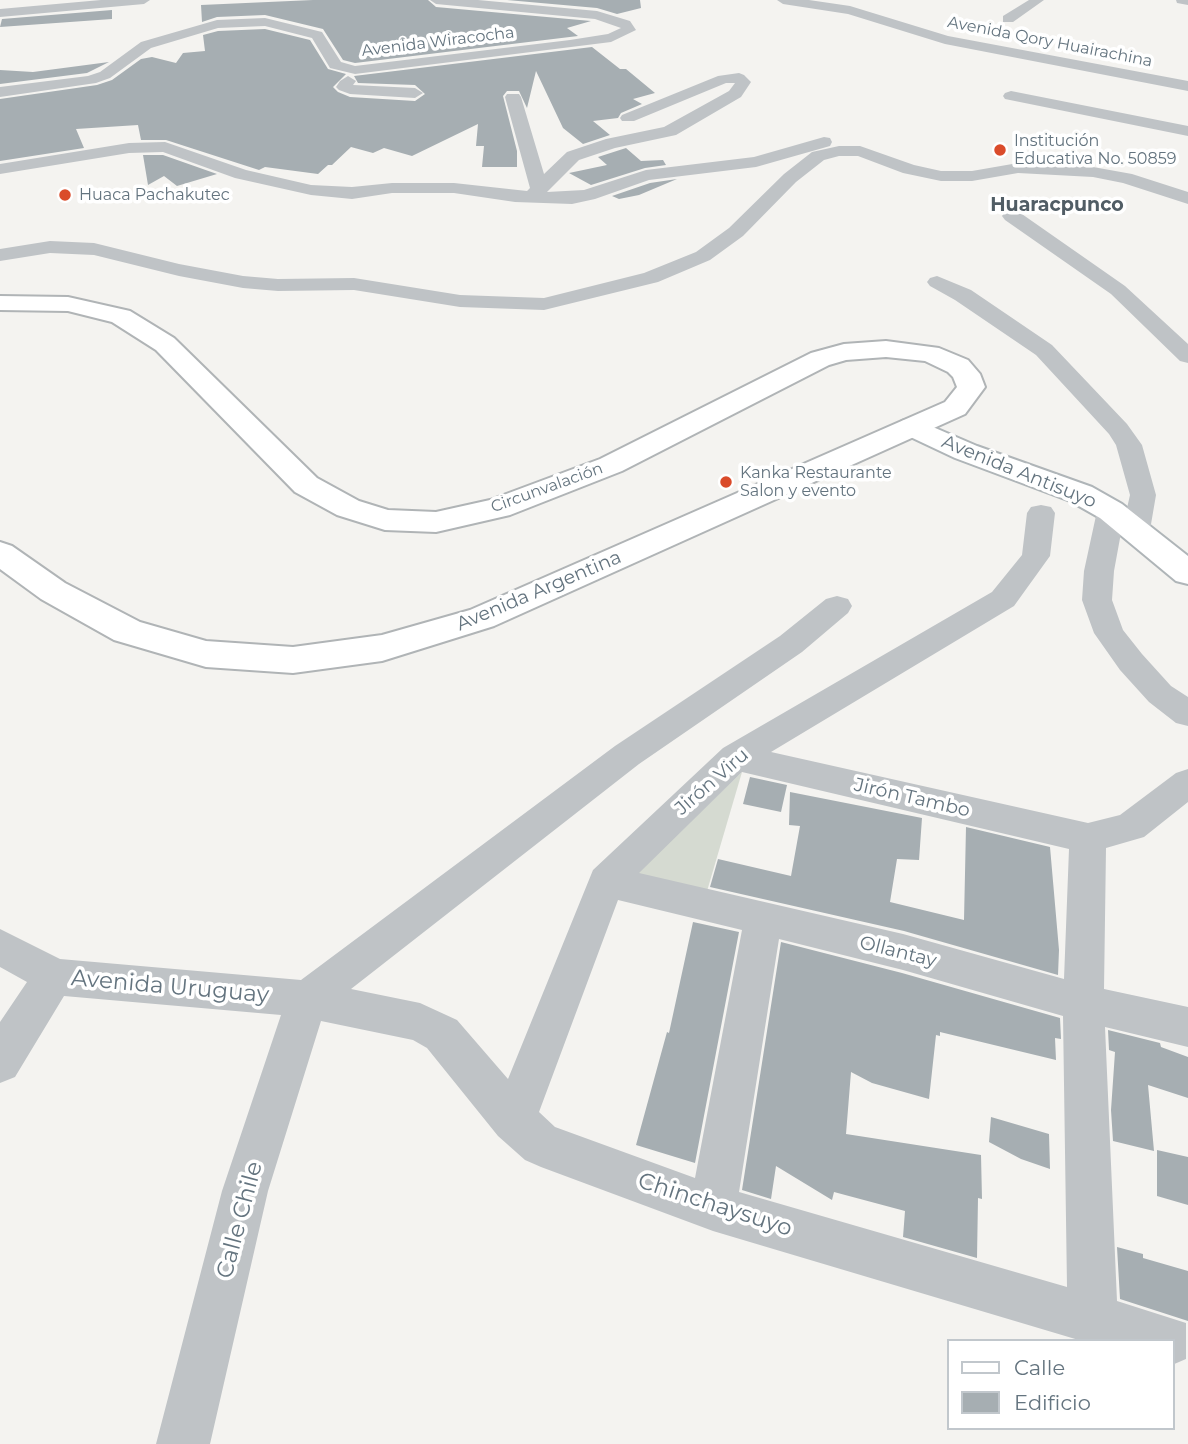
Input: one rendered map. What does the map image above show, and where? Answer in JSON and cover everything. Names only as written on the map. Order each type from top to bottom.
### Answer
[{"type":"main road","name":"Circunvalación","points":[[0,303],[68,304],[121,316],[165,344],[306,485],[348,508],[385,520],[436,522],[499,508],[611,465],[820,359],[844,352],[886,349],[930,354],[958,366],[966,374],[971,387],[961,403],[912,427]]},
{"type":"main road","name":"Avenida Antisuyo","points":[[912,427],[966,452],[1081,494],[1111,511],[1188,573]]},
{"type":"main road","name":"Avenida Argentina","points":[[0,553],[53,591],[127,631],[206,654],[293,660],[369,649],[482,618],[912,427]]},
{"type":"street","points":[[0,13],[41,5],[144,0]]},
{"type":"street","name":"Avenida Wiracocha","points":[[0,92],[91,80],[105,75],[146,45],[217,24],[265,22],[317,35],[335,65],[355,69],[570,44],[611,38],[629,30],[625,24],[612,19],[572,12],[436,0]]},
{"type":"street","points":[[572,12],[592,0]]},
{"type":"street","name":"Avenida Qory Huairachina","points":[[783,0],[850,10],[945,40],[1188,86]]},
{"type":"street","points":[[1008,19],[1038,0]]},
{"type":"street","points":[[1182,0],[1188,1]]},
{"type":"street","points":[[108,53],[170,34],[217,24]]},
{"type":"street","points":[[355,69],[344,88],[415,93]]},
{"type":"street","points":[[535,193],[573,156],[612,143],[670,131],[735,93],[744,82],[739,78],[723,79],[628,118]]},
{"type":"street","points":[[1011,96],[1188,131]]},
{"type":"street","points":[[513,97],[535,193]]},
{"type":"street","points":[[0,169],[129,148],[165,147],[241,174],[311,190],[352,192],[392,188],[454,188],[572,198],[646,175],[757,162],[832,141],[851,144],[860,151],[909,169],[941,176],[972,176],[1018,168],[1036,168],[1126,178],[1188,198]]},
{"type":"street","points":[[0,255],[50,247],[94,249],[179,270],[243,282],[278,285],[354,284],[460,301],[544,304],[651,278],[703,256],[736,233],[790,178],[818,156],[860,151]]},
{"type":"street","points":[[1126,178],[1188,210]]},
{"type":"street","points":[[1012,216],[1118,290],[1188,356]]},
{"type":"street","points":[[937,282],[963,295],[1044,350],[1118,429],[1129,445],[1143,495],[1136,530]]},
{"type":"street","points":[[1111,511],[1101,561],[1097,600],[1109,633],[1160,694],[1188,714]]},
{"type":"street","name":"Jirón Viru","points":[[514,1120],[606,881],[735,757],[1003,599],[1036,556],[1041,513]]},
{"type":"street","points":[[307,999],[627,755],[791,644],[837,606]]},
{"type":"street","name":"Jirón Tambo","points":[[735,757],[1088,838]]},
{"type":"street","points":[[1093,1319],[1083,1003],[1088,838],[1131,827],[1188,783]]},
{"type":"street","name":"Ollantay","points":[[606,881],[903,952],[1083,1003],[1188,1027]]},
{"type":"street","points":[[713,1208],[762,920]]},
{"type":"street","name":"Avenida Uruguay","points":[[0,946],[54,977],[307,999]]},
{"type":"street","points":[[0,1063],[54,977]]},
{"type":"street","name":"Chinchaysuyo","points":[[307,999],[421,1022],[442,1034],[514,1120],[541,1144],[713,1208],[1163,1339]]},
{"type":"street","name":"Calle Chile","points":[[183,1444],[245,1191],[307,999]]},
{"type":"shaded area","points":[[742,772],[705,898],[633,876]]},
{"type":"building","points":[[313,0],[428,0],[436,7],[591,21],[567,28],[578,36],[355,63],[343,60],[323,29],[265,15],[217,17],[202,22],[201,5]]},
{"type":"building","points":[[507,0],[640,0],[641,8],[617,14],[597,8]]},
{"type":"building","points":[[112,10],[112,19],[0,27],[2,19]]},
{"type":"building","points":[[265,29],[310,40],[328,69],[346,74],[333,87],[350,97],[415,101],[425,94],[415,85],[358,83],[354,76],[592,47],[620,69],[626,69],[655,93],[633,99],[642,104],[621,113],[618,118],[593,121],[610,135],[583,144],[563,128],[536,71],[527,108],[519,91],[507,91],[503,96],[517,151],[517,167],[482,167],[484,146],[476,146],[478,124],[412,156],[384,148],[373,153],[351,147],[318,174],[265,167],[259,170],[166,140],[141,140],[138,125],[76,129],[84,148],[0,161],[0,99],[97,85],[112,80],[141,59],[152,57],[176,63],[183,53],[205,51],[203,35],[218,31]]},
{"type":"building","points":[[109,62],[87,73],[0,84],[0,70],[33,72]]},
{"type":"building","points":[[626,148],[641,161],[663,160],[666,165],[645,168],[591,185],[569,173],[607,165],[598,157]]},
{"type":"building","points":[[143,155],[163,155],[217,174],[177,186],[164,176],[148,185]]},
{"type":"building","points":[[677,179],[639,195],[619,199],[612,196],[650,183]]},
{"type":"building","points":[[750,777],[787,785],[781,812],[743,804]]},
{"type":"building","points":[[790,792],[922,818],[919,860],[897,859],[890,902],[964,920],[966,827],[1050,847],[1059,950],[1058,975],[904,931],[710,887],[718,859],[791,876],[800,826],[789,825]]},
{"type":"building","points":[[693,922],[739,932],[695,1163],[636,1145],[667,1032],[669,1033]]},
{"type":"building","points":[[781,942],[1060,1018],[1061,1039],[1055,1038],[1056,1060],[940,1032],[940,1036],[936,1035],[929,1099],[872,1083],[851,1072],[846,1134],[981,1155],[982,1199],[978,1198],[977,1258],[903,1237],[905,1211],[834,1192],[832,1200],[776,1166],[771,1199],[742,1190]]},
{"type":"building","points":[[1108,1030],[1160,1043],[1161,1047],[1188,1057],[1188,1098],[1148,1085],[1154,1151],[1113,1141],[1111,1110],[1115,1052],[1109,1050]]},
{"type":"building","points":[[991,1117],[1049,1134],[1050,1169],[1021,1159],[989,1142]]},
{"type":"building","points":[[1157,1150],[1188,1157],[1188,1205],[1157,1196]]},
{"type":"building","points":[[1117,1247],[1188,1271],[1188,1321],[1120,1299]]},
{"type":"place","name":"Institución Educativa No. 50859","points":[[1000,150]]},
{"type":"place","name":"Huaca Pachakutec","points":[[65,195]]},
{"type":"place","name":"Kanka Restaurante Salon y evento","points":[[726,482]]},
{"type":"district","name":"Huaracpunco","points":[[1057,205]]}]
